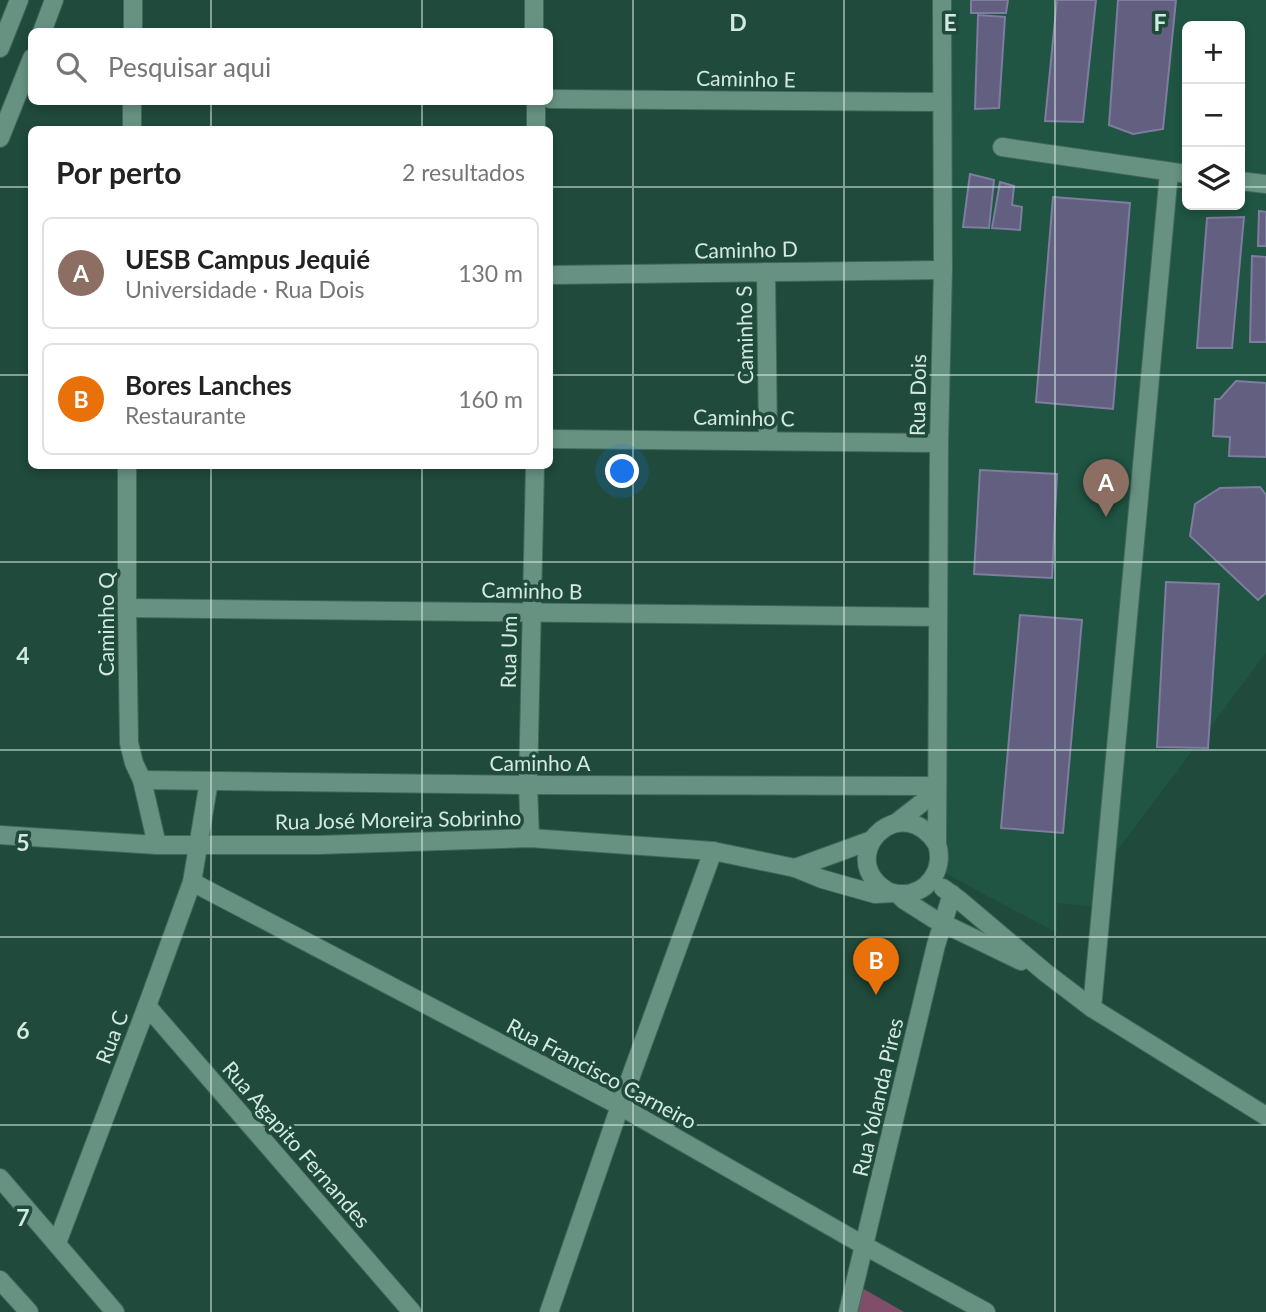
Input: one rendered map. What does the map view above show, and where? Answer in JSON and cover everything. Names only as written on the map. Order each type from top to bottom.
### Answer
[{"type":"street","points":[[0,48],[19,0]]},
{"type":"street","points":[[44,28],[54,0]]},
{"type":"street","points":[[133,0],[133,28]]},
{"type":"street","points":[[534,0],[534,28]]},
{"type":"street","name":"Rua Dois","points":[[937,844],[937,617],[943,270],[942,0]]},
{"type":"street","points":[[0,138],[28,68]]},
{"type":"street","name":"Caminho E","points":[[553,99],[941,102]]},
{"type":"street","points":[[132,105],[132,126]]},
{"type":"street","points":[[536,105],[536,126]]},
{"type":"street","points":[[1002,147],[1178,173],[1093,1007]]},
{"type":"street","points":[[1245,182],[1266,184]]},
{"type":"street","name":"Caminho D","points":[[553,275],[943,270]]},
{"type":"street","name":"Caminho S","points":[[766,272],[768,440]]},
{"type":"street","name":"Caminho C","points":[[553,439],[939,443]]},
{"type":"street","name":"Caminho Q","points":[[127,469],[129,743],[142,780],[157,845]]},
{"type":"street","name":"Rua Um","points":[[530,838],[528,785],[535,469]]},
{"type":"street","name":"Caminho B","points":[[127,608],[937,617]]},
{"type":"street","name":"Caminho A","points":[[142,780],[937,788]]},
{"type":"street","name":"Rua C","points":[[57,1243],[148,1006],[192,882],[209,780]]},
{"type":"street","points":[[897,823],[937,788]]},
{"type":"street","points":[[896,894],[911,894],[923,889],[936,874],[939,866],[937,844],[920,826],[909,822],[887,826],[872,840],[867,852],[867,865],[872,878],[881,888],[896,894],[942,923],[1046,973]]},
{"type":"street","name":"Rua José Moreira Sobrinho","points":[[0,835],[157,845],[318,845],[530,838],[713,852],[795,867],[861,891],[896,894]]},
{"type":"street","points":[[795,867],[872,840]]},
{"type":"street","points":[[549,1312],[620,1106],[713,852]]},
{"type":"street","points":[[933,878],[1046,973],[1093,1007],[1266,1116]]},
{"type":"street","name":"Rua Francisco Carneiro","points":[[192,882],[620,1106],[986,1312]]},
{"type":"street","name":"Rua Yolanda Pires","points":[[848,1312],[942,923],[952,894]]},
{"type":"street","name":"Rua Agapito Fernandes","points":[[148,1006],[412,1312]]},
{"type":"street","points":[[0,1178],[115,1312]]},
{"type":"street","points":[[0,1280],[29,1312]]},
{"type":"shaded area","points":[[948,0],[1266,0],[1266,653],[1110,860],[1107,908],[1058,903],[1057,933],[941,871]]},
{"type":"shaded area","points":[[862,1288],[904,1312],[856,1312]]},
{"type":"building","points":[[971,0],[1008,0],[1006,13],[971,13]]},
{"type":"building","points":[[1057,0],[1096,0],[1083,122],[1045,121]]},
{"type":"building","points":[[1118,0],[1176,0],[1163,129],[1133,134],[1109,125]]},
{"type":"building","points":[[978,15],[1005,17],[999,108],[975,109]]},
{"type":"building","points":[[970,174],[994,180],[989,228],[963,227]]},
{"type":"building","points":[[1000,182],[1014,186],[1012,205],[1022,207],[1020,230],[992,228]]},
{"type":"building","points":[[1053,197],[1130,203],[1113,409],[1036,402]]},
{"type":"building","points":[[1259,211],[1266,212],[1266,246],[1258,246]]},
{"type":"building","points":[[1244,217],[1232,348],[1197,348],[1207,218]]},
{"type":"building","points":[[1252,256],[1266,257],[1266,342],[1250,342]]},
{"type":"building","points":[[1236,381],[1266,383],[1266,457],[1229,456],[1230,437],[1213,436],[1215,399],[1220,399]]},
{"type":"building","points":[[980,470],[1057,474],[1052,578],[974,574]]},
{"type":"building","points":[[1260,487],[1266,495],[1266,593],[1258,600],[1190,536],[1195,504],[1220,488]]},
{"type":"building","points":[[1166,582],[1219,584],[1208,748],[1157,747]]},
{"type":"building","points":[[1020,615],[1082,620],[1063,833],[1001,828]]},
{"type":"place","name":"UESB Campus Jequié","points":[[1106,517]]},
{"type":"place","name":"Bores Lanches","points":[[876,995]]}]
